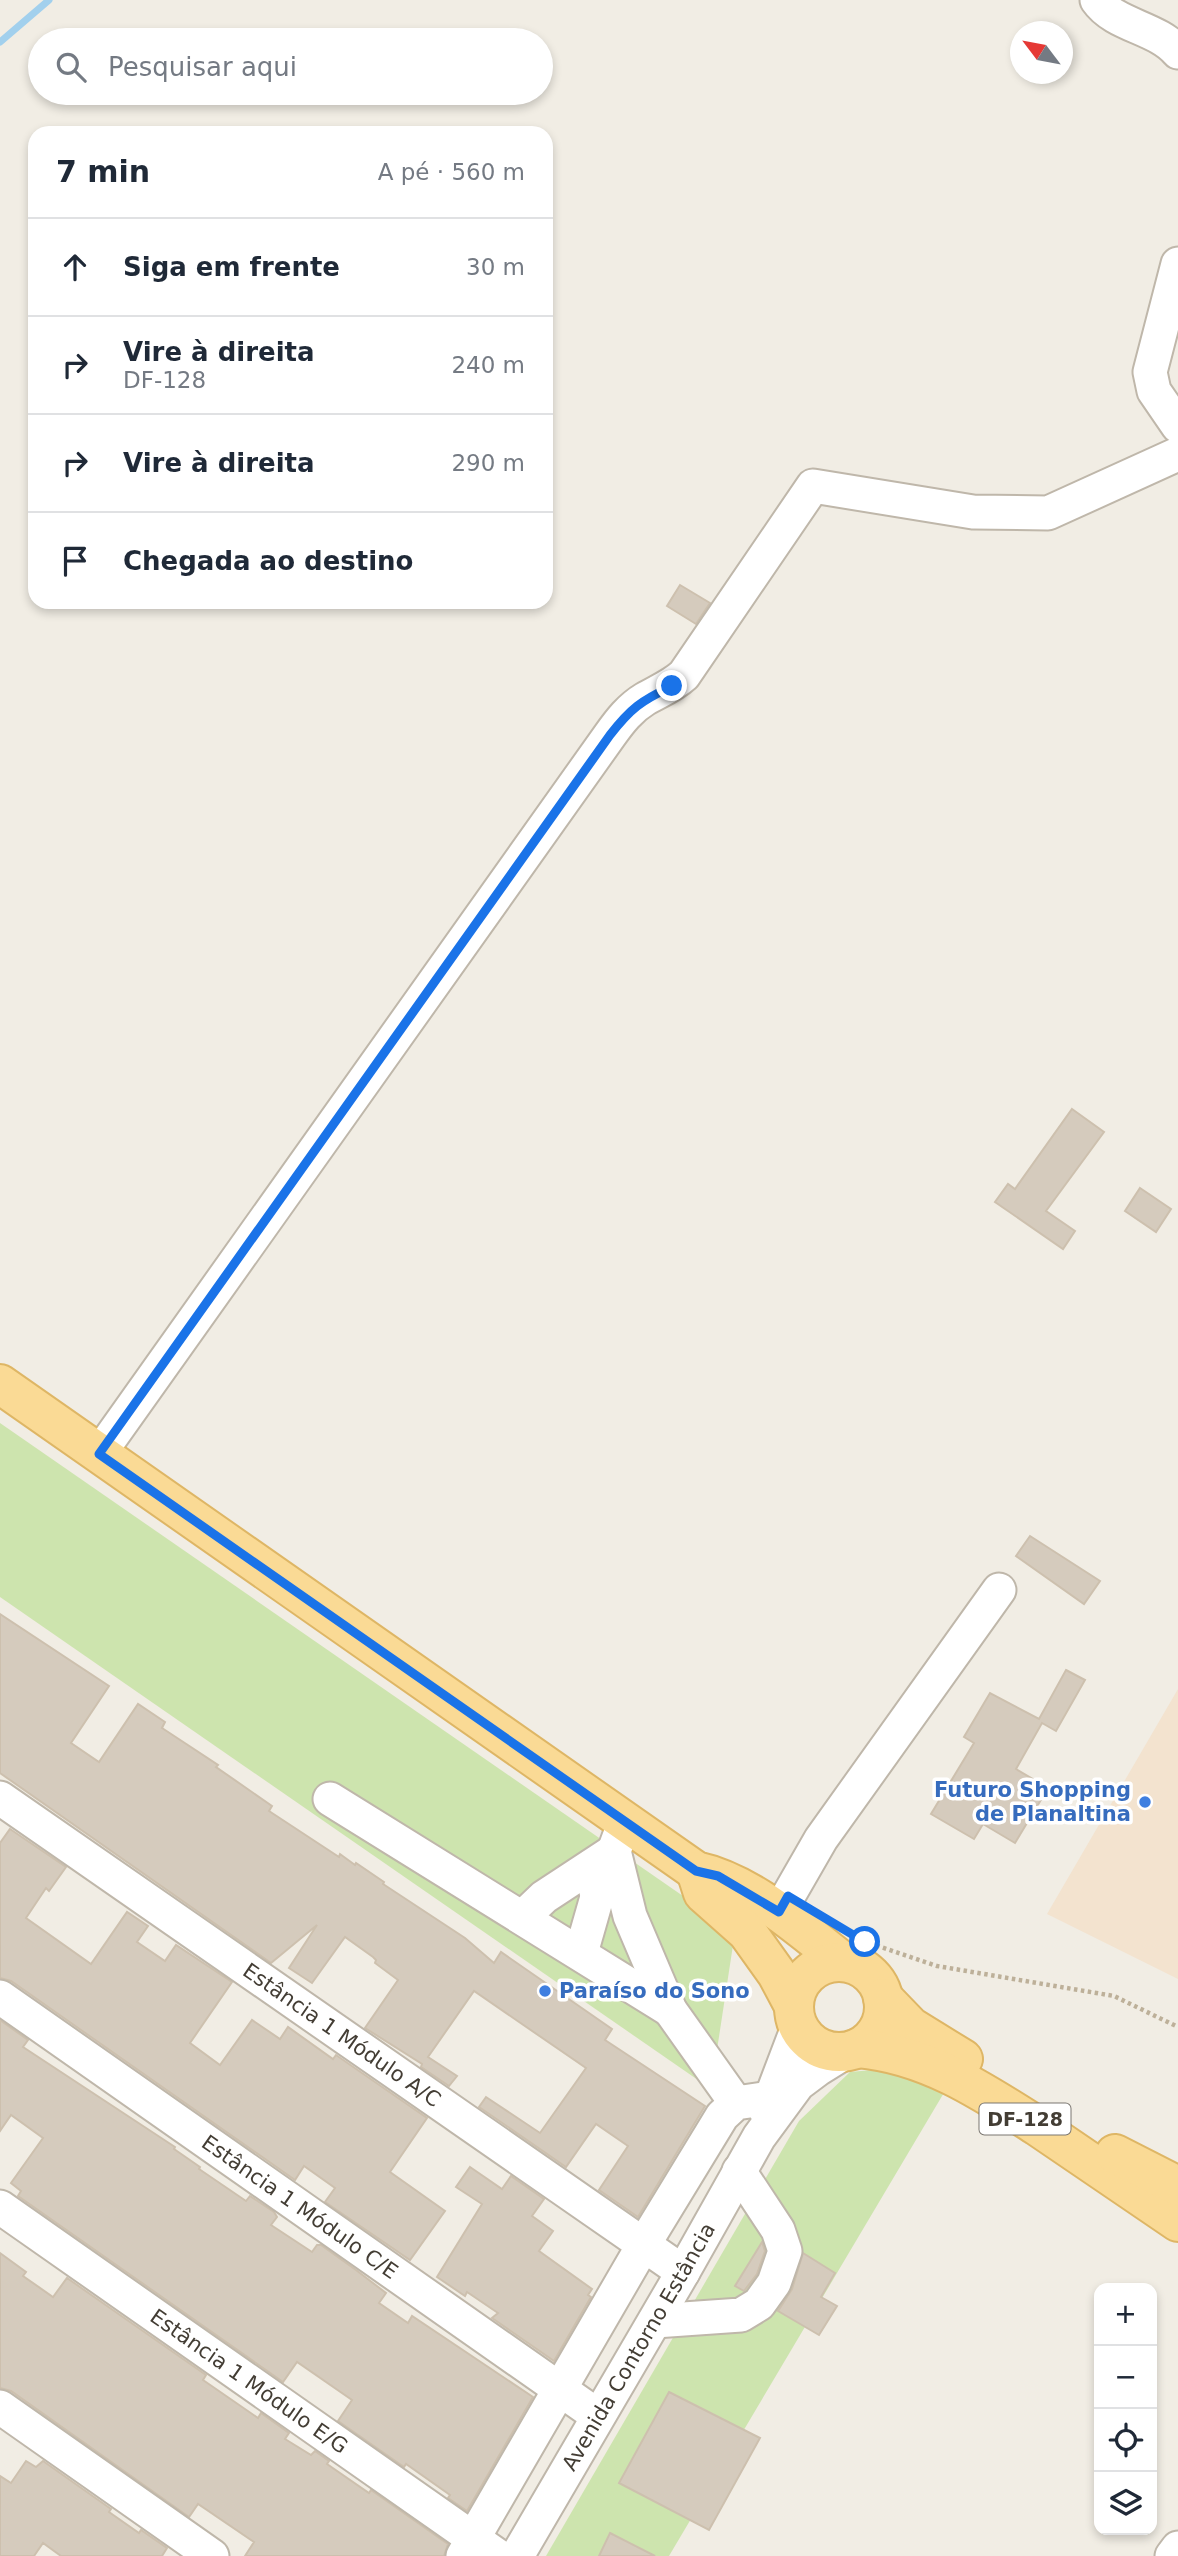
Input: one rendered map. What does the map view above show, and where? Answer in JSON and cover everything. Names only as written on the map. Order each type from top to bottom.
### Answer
[{"type":"main road","name":"DF-128","points":[[0,1384],[99,1454],[610,1846],[718,1876],[848,1948],[853,1964],[873,1976],[883,1998],[911,2026],[1128,2162],[1178,2186]]},
{"type":"main road","name":"DF-128","points":[[696,1871],[704,1893],[747,1931],[777,1974],[804,2037],[824,2050],[885,2050],[913,2058],[974,2085],[1178,2222]]},
{"type":"main road","points":[[795,2015],[796,1992],[809,1972],[830,1962],[848,1948]]},
{"type":"main road","points":[[853,2049],[868,2041],[882,2021],[883,1998]]},
{"type":"street","points":[[1097,0],[1103,9],[1160,37],[1178,52]]},
{"type":"street","points":[[1178,264],[1150,372],[1154,391],[1178,426]]},
{"type":"street","points":[[99,1454],[610,735],[628,712],[645,699],[672,686],[684,675],[813,486],[973,512],[1048,513],[1178,454]]},
{"type":"street","points":[[779,1912],[821,1839],[999,1590]]},
{"type":"street","name":"Estância 1 Módulo A/C","points":[[0,1798],[683,2272]]},
{"type":"street","points":[[330,1799],[670,2010]]},
{"type":"street","points":[[523,1917],[544,1897],[610,1846]]},
{"type":"street","points":[[581,1953],[610,1846]]},
{"type":"street","points":[[610,1846],[630,1916],[670,2010],[736,2103]]},
{"type":"street","name":"Estância 1 Módulo C/E","points":[[0,1997],[598,2416]]},
{"type":"street","name":"Avenida Contorno Estância","points":[[759,2137],[795,2015]]},
{"type":"street","name":"Avenida Contorno Estância","points":[[517,2556],[759,2137],[799,2084],[818,2068],[853,2049]]},
{"type":"street","points":[[478,2550],[559,2389],[722,2116],[736,2103],[770,2098]]},
{"type":"street","points":[[655,2320],[741,2315],[759,2304],[774,2283],[785,2251],[778,2230],[739,2171]]},
{"type":"street","name":"Estância 1 Módulo E/G","points":[[0,2207],[478,2550]]},
{"type":"street","points":[[0,2407],[212,2556]]},
{"type":"street","points":[[1172,2556],[1178,2548]]},
{"type":"path","points":[[848,1948],[865,1942],[937,1966],[1114,1996],[1178,2026]]},
{"type":"shaded area","name":"Futuro Shopping de Planaltina","points":[[1178,1689],[1178,1979],[1047,1914]]},
{"type":"green space","points":[[0,1423],[735,1932],[711,2089],[0,1597]]},
{"type":"green space","points":[[894,2068],[945,2091],[669,2556],[546,2556],[799,2121],[850,2072]]},
{"type":"building","points":[[680,585],[710,603],[696,624],[667,606]]},
{"type":"building","points":[[1072,1109],[1104,1132],[1046,1211],[1075,1231],[1063,1249],[995,1202],[1008,1184],[1015,1189]]},
{"type":"building","points":[[1140,1188],[1171,1209],[1156,1232],[1125,1211]]},
{"type":"building","points":[[1030,1536],[1100,1581],[1084,1604],[1016,1556]]},
{"type":"building","points":[[0,1614],[109,1686],[71,1743],[99,1762],[138,1704],[165,1722],[162,1728],[218,1765],[216,1767],[272,1806],[269,1811],[339,1857],[340,1854],[355,1865],[356,1863],[465,1938],[494,1963],[501,1952],[612,2029],[605,2040],[705,2106],[638,2217],[599,2190],[628,2146],[596,2124],[566,2167],[479,2107],[486,2097],[540,2133],[586,2068],[474,1991],[428,2057],[457,2076],[449,2086],[421,2067],[422,2064],[365,2028],[398,1980],[375,1963],[373,1957],[345,1937],[312,1983],[289,1968],[317,1925],[271,1963],[0,1773]]},
{"type":"building","points":[[1066,1670],[1085,1680],[1056,1731],[1042,1723],[1016,1769],[1048,1788],[1015,1843],[983,1824],[974,1839],[931,1814],[974,1743],[964,1737],[990,1693],[1039,1719]]},
{"type":"building","points":[[10,1829],[66,1867],[49,1891],[46,1888],[26,1918],[91,1964],[127,1912],[148,1926],[137,1942],[165,1961],[176,1945],[232,1982],[190,2043],[220,2065],[252,2020],[280,2039],[288,2027],[333,2059],[336,2055],[427,2118],[390,2172],[445,2211],[410,2260],[325,2202],[335,2188],[304,2166],[295,2180],[11,1981],[0,1978],[0,1843]]},
{"type":"building","points":[[0,2020],[28,2040],[23,2047],[175,2147],[174,2149],[200,2167],[199,2169],[246,2201],[250,2196],[274,2212],[277,2217],[271,2225],[312,2252],[317,2245],[321,2245],[356,2270],[386,2293],[379,2303],[408,2323],[412,2316],[533,2397],[467,2511],[448,2498],[450,2495],[406,2464],[404,2467],[338,2421],[352,2400],[297,2362],[283,2382],[18,2196],[21,2191],[11,2183],[43,2138],[11,2115],[0,2131]]},
{"type":"building","points":[[470,2167],[502,2189],[511,2176],[544,2199],[532,2216],[553,2231],[539,2251],[592,2289],[588,2295],[591,2297],[554,2361],[492,2318],[498,2313],[467,2292],[465,2296],[437,2277],[482,2204],[456,2187]]},
{"type":"building","points":[[762,2242],[765,2251],[757,2274],[744,2291],[735,2286]]},
{"type":"building","points":[[0,2253],[26,2272],[23,2276],[53,2297],[67,2278],[206,2375],[203,2380],[258,2418],[261,2413],[289,2433],[285,2439],[311,2455],[315,2451],[329,2461],[327,2464],[369,2493],[371,2490],[448,2544],[444,2556],[245,2556],[254,2542],[198,2504],[189,2517],[11,2391],[0,2388]]},
{"type":"building","points":[[803,2253],[835,2273],[821,2297],[837,2306],[819,2335],[778,2311],[792,2289]]},
{"type":"building","points":[[669,2392],[760,2438],[709,2530],[619,2483]]},
{"type":"building","points":[[26,2461],[36,2467],[43,2461],[111,2509],[109,2512],[167,2548],[162,2556],[61,2556],[43,2543],[34,2556],[0,2556],[0,2476],[11,2483]]},
{"type":"building","points":[[610,2533],[655,2556],[599,2556]]},
{"type":"waterway","points":[[0,42],[49,0]]},
{"type":"place","name":"Futuro Shopping de Planaltina","points":[[1145,1802]]},
{"type":"place","name":"Paraíso do Sono","points":[[545,1991]]},
{"type":"route","points":[[672,686],[645,699],[628,712],[610,735],[99,1454],[696,1871],[718,1876],[779,1912],[788,1896],[865,1942]]}]
